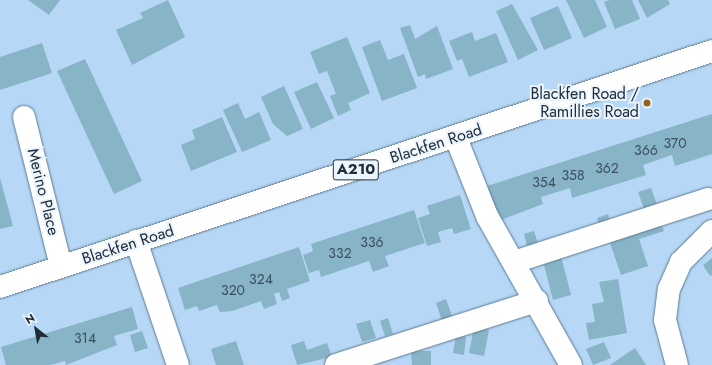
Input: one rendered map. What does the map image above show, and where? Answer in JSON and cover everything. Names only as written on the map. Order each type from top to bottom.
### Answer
[{"type":"main road","name":"Blackfen Road","points":[[0,287],[456,138],[712,51]]},
{"type":"main road","name":"Merino Place","points":[[24,117],[61,267]]},
{"type":"main road","points":[[456,138],[487,216],[537,301],[571,365]]},
{"type":"main road","points":[[514,262],[708,199]]},
{"type":"main road","points":[[677,365],[665,320],[669,289],[681,262],[712,231]]},
{"type":"main road","points":[[136,242],[178,365]]},
{"type":"main road","points":[[336,365],[537,301]]},
{"type":"building","points":[[28,0],[60,0],[49,15]]},
{"type":"building","points":[[168,0],[185,37],[132,65],[116,30],[143,18],[140,13]]},
{"type":"building","points":[[566,0],[595,0],[607,27],[584,38]]},
{"type":"building","points":[[610,0],[632,0],[640,19],[615,29],[604,2]]},
{"type":"building","points":[[638,0],[668,0],[670,4],[647,18]]},
{"type":"building","points":[[512,4],[538,50],[518,60],[496,11]]},
{"type":"building","points":[[558,6],[572,38],[544,50],[530,18]]},
{"type":"building","points":[[410,25],[415,39],[437,26],[453,69],[426,79],[425,74],[418,77],[400,28]]},
{"type":"building","points":[[472,32],[475,41],[496,33],[508,62],[469,77],[462,59],[457,61],[449,41]]},
{"type":"building","points":[[347,37],[370,93],[348,103],[351,110],[338,116],[330,96],[336,94],[327,71],[319,74],[310,52]]},
{"type":"building","points":[[380,40],[388,60],[404,54],[417,88],[382,101],[362,47]]},
{"type":"building","points":[[42,43],[52,73],[0,90],[0,57]]},
{"type":"building","points":[[85,59],[142,181],[114,194],[57,71]]},
{"type":"building","points":[[317,82],[334,118],[311,129],[294,92]]},
{"type":"building","points":[[284,86],[303,129],[287,136],[273,124],[261,97]]},
{"type":"building","points":[[238,103],[245,119],[259,112],[271,140],[242,152],[223,110]]},
{"type":"building","points":[[712,114],[712,154],[675,166],[672,155],[643,165],[646,175],[572,198],[570,188],[541,197],[543,204],[501,220],[494,209],[487,186]]},
{"type":"building","points":[[222,117],[237,152],[191,171],[181,145],[195,139],[192,130]]},
{"type":"building","points":[[0,178],[13,226],[0,229]]},
{"type":"building","points":[[651,188],[659,210],[646,214],[638,192]]},
{"type":"building","points":[[460,195],[471,229],[454,234],[452,228],[438,232],[441,242],[427,246],[418,218],[430,214],[427,206]]},
{"type":"building","points":[[414,210],[425,243],[385,256],[389,266],[373,272],[369,261],[321,277],[319,270],[309,273],[303,255],[313,251],[311,244]]},
{"type":"building","points":[[608,214],[611,225],[600,229],[597,218]]},
{"type":"building","points":[[661,223],[664,231],[639,239],[648,266],[621,275],[609,240]]},
{"type":"building","points":[[534,231],[539,247],[528,250],[524,234]]},
{"type":"building","points":[[299,247],[310,281],[287,289],[290,298],[282,301],[279,292],[274,294],[277,304],[264,309],[261,301],[232,311],[220,312],[217,305],[199,311],[197,306],[185,310],[178,288]]},
{"type":"building","points":[[561,256],[571,295],[553,300],[543,261]]},
{"type":"building","points":[[712,258],[712,275],[710,276],[703,265]]},
{"type":"building","points":[[618,279],[627,333],[589,340],[586,323],[595,322],[592,304],[604,302],[599,282]]},
{"type":"building","points":[[446,299],[452,316],[443,324],[436,303]]},
{"type":"building","points":[[132,307],[138,329],[114,336],[117,345],[66,365],[65,361],[50,365],[6,365],[1,347]]},
{"type":"building","points":[[388,318],[393,334],[385,336],[380,321]]},
{"type":"building","points":[[370,320],[376,338],[362,342],[356,324]]},
{"type":"building","points":[[474,327],[489,330],[484,356],[469,353]]},
{"type":"building","points":[[142,331],[148,348],[135,352],[130,335]]},
{"type":"building","points":[[456,335],[466,337],[464,355],[453,353]]},
{"type":"building","points":[[236,341],[244,365],[216,365],[211,349]]},
{"type":"building","points":[[304,341],[307,350],[327,343],[332,357],[297,365],[291,345]]},
{"type":"building","points":[[604,342],[611,358],[593,365],[586,349]]},
{"type":"building","points":[[635,348],[646,365],[610,365]]},
{"type":"building","points":[[411,351],[431,351],[431,365],[412,365]]},
{"type":"place","name":"Blackfen Road / Ramillies Road","points":[[647,103]]}]
